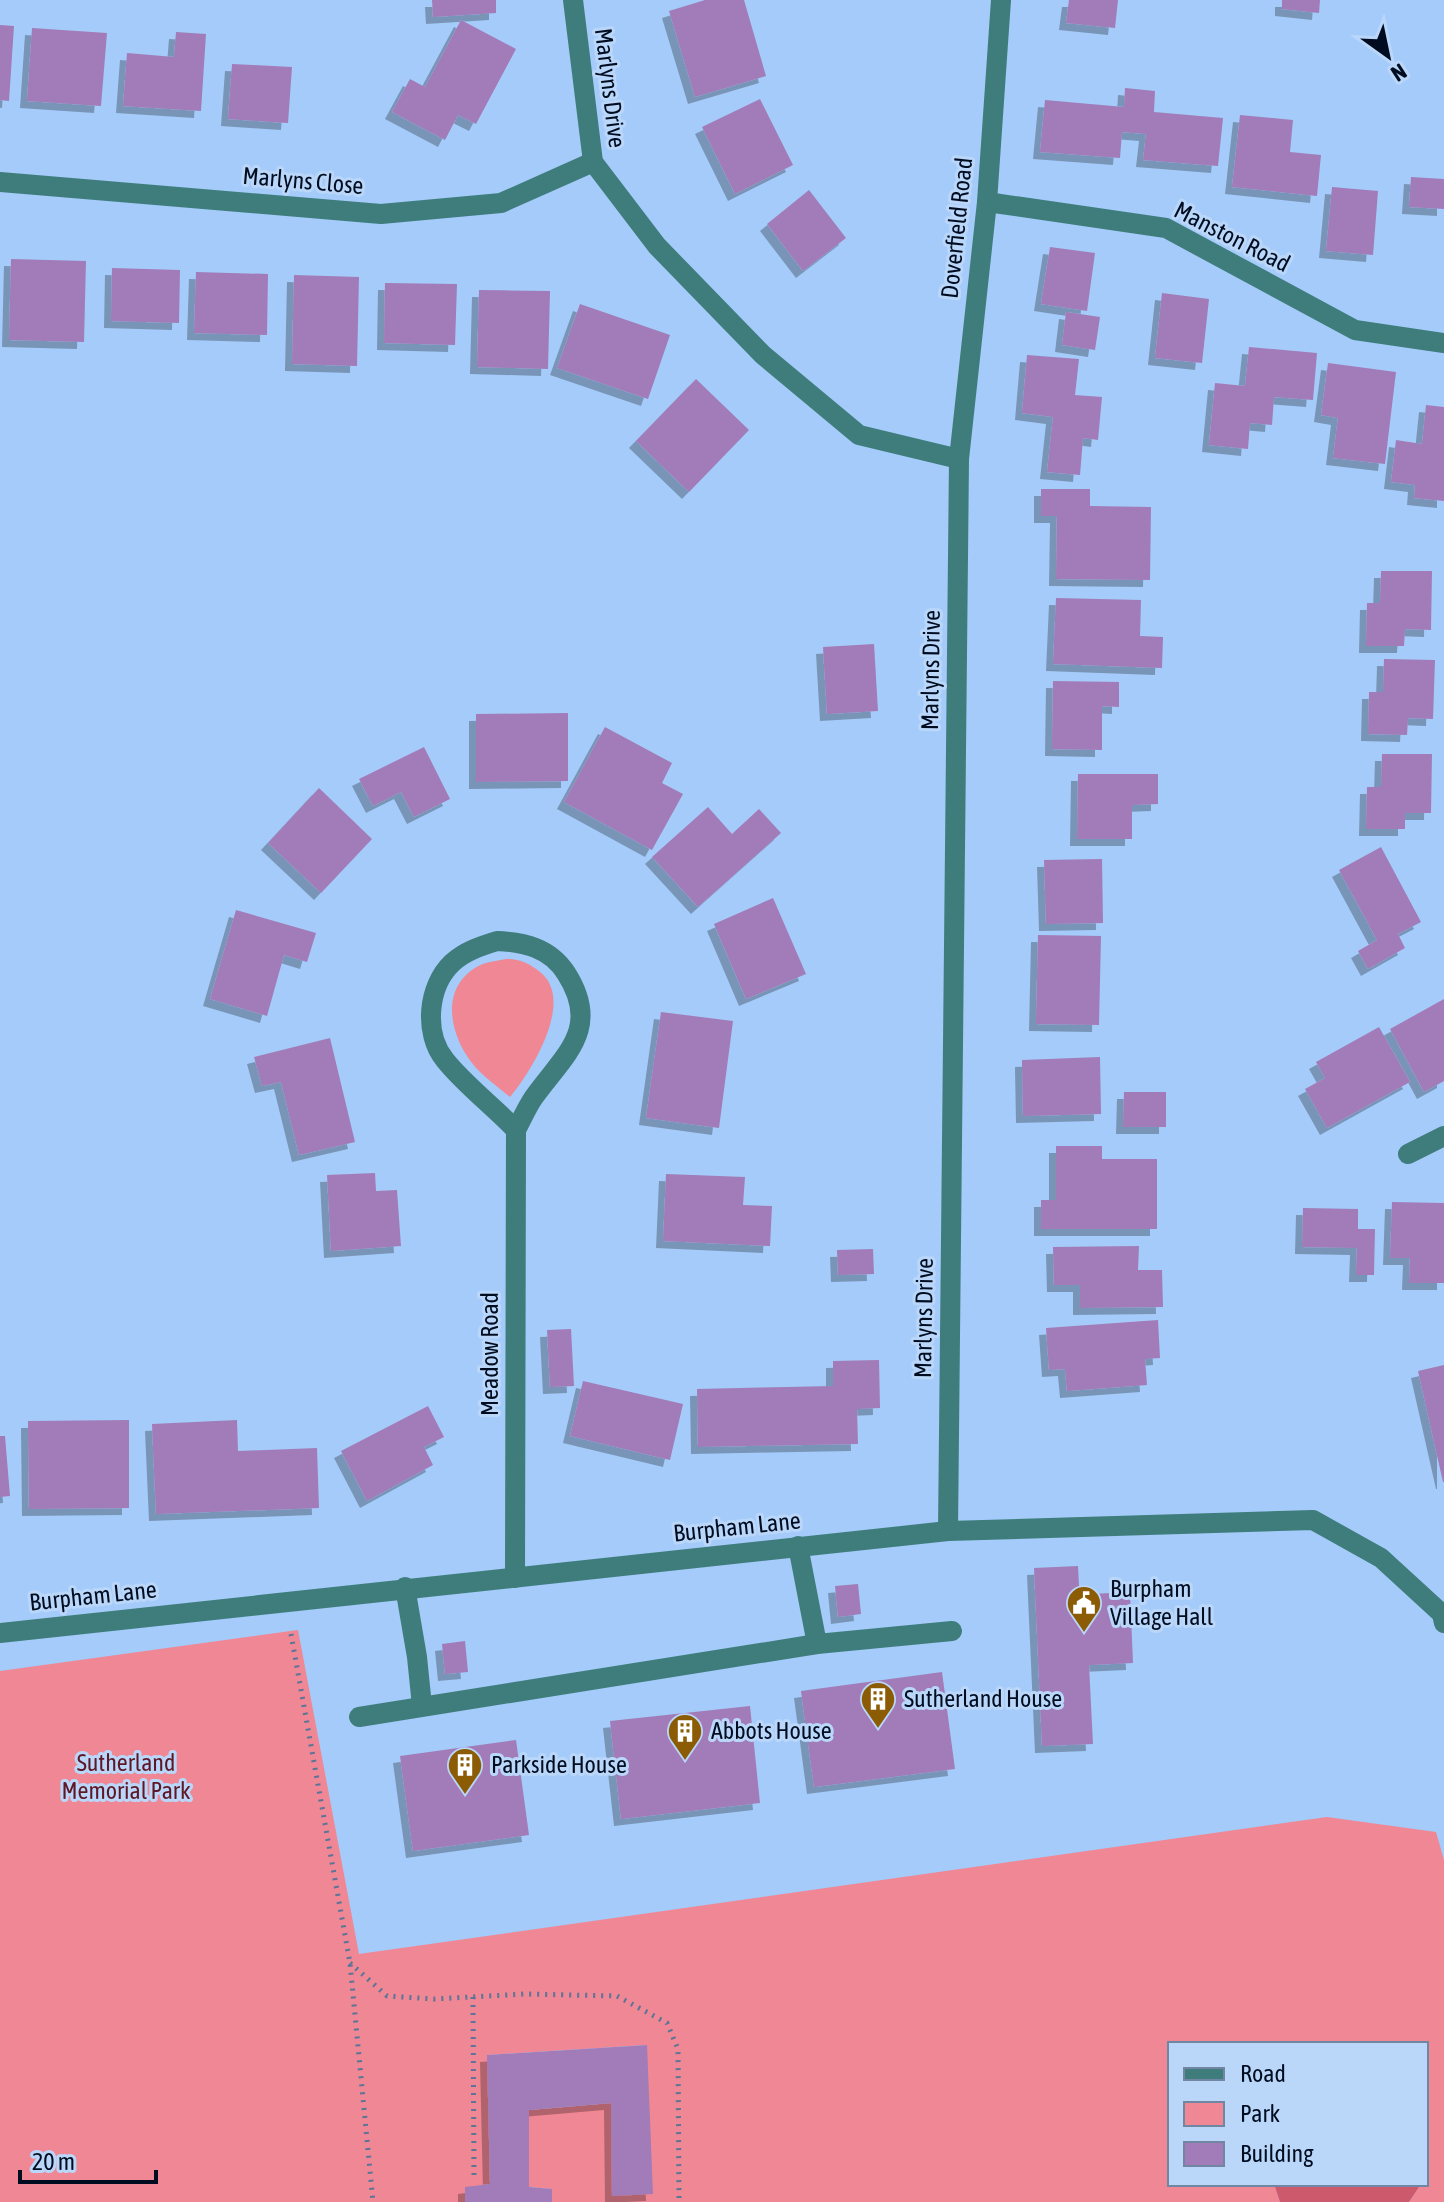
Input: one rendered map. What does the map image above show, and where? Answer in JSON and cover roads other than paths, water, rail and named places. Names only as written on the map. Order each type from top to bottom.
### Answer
[{"type":"street","name":"Marlyns Drive","points":[[573,0],[593,162],[657,246],[752,344],[859,435],[959,459],[948,1531]]},
{"type":"street","name":"Doverfield Road","points":[[959,459],[987,202],[1001,0]]},
{"type":"street","name":"Marlyns Close","points":[[0,182],[381,214],[501,203],[593,162]]},
{"type":"street","name":"Manston Road","points":[[987,202],[1166,228],[1355,330],[1444,343]]},
{"type":"street","points":[[497,941],[520,942],[543,950],[562,966],[575,986],[580,1010],[579,1034],[569,1056],[534,1098],[516,1130],[443,1058],[433,1035],[430,1009],[437,985],[451,963],[472,949],[497,941]]},
{"type":"street","name":"Meadow Road","points":[[515,1578],[516,1130]]},
{"type":"street","points":[[1408,1154],[1444,1136]]},
{"type":"street","name":"Burpham Lane","points":[[0,1633],[405,1587],[948,1531],[1313,1520],[1381,1558],[1443,1616]]},
{"type":"street","points":[[798,1546],[817,1644]]},
{"type":"street","points":[[405,1587],[422,1706]]},
{"type":"street","points":[[359,1717],[817,1644],[952,1631]]},
{"type":"place","name":"Burpham Village Hall","points":[[1084,1634]]},
{"type":"place","name":"Sutherland House","points":[[878,1730]]},
{"type":"place","name":"Abbots House","points":[[685,1762]]},
{"type":"place","name":"Parkside House","points":[[465,1796]]},
{"type":"park label","name":"Sutherland Memorial Park","points":[[126,1777]]}]
